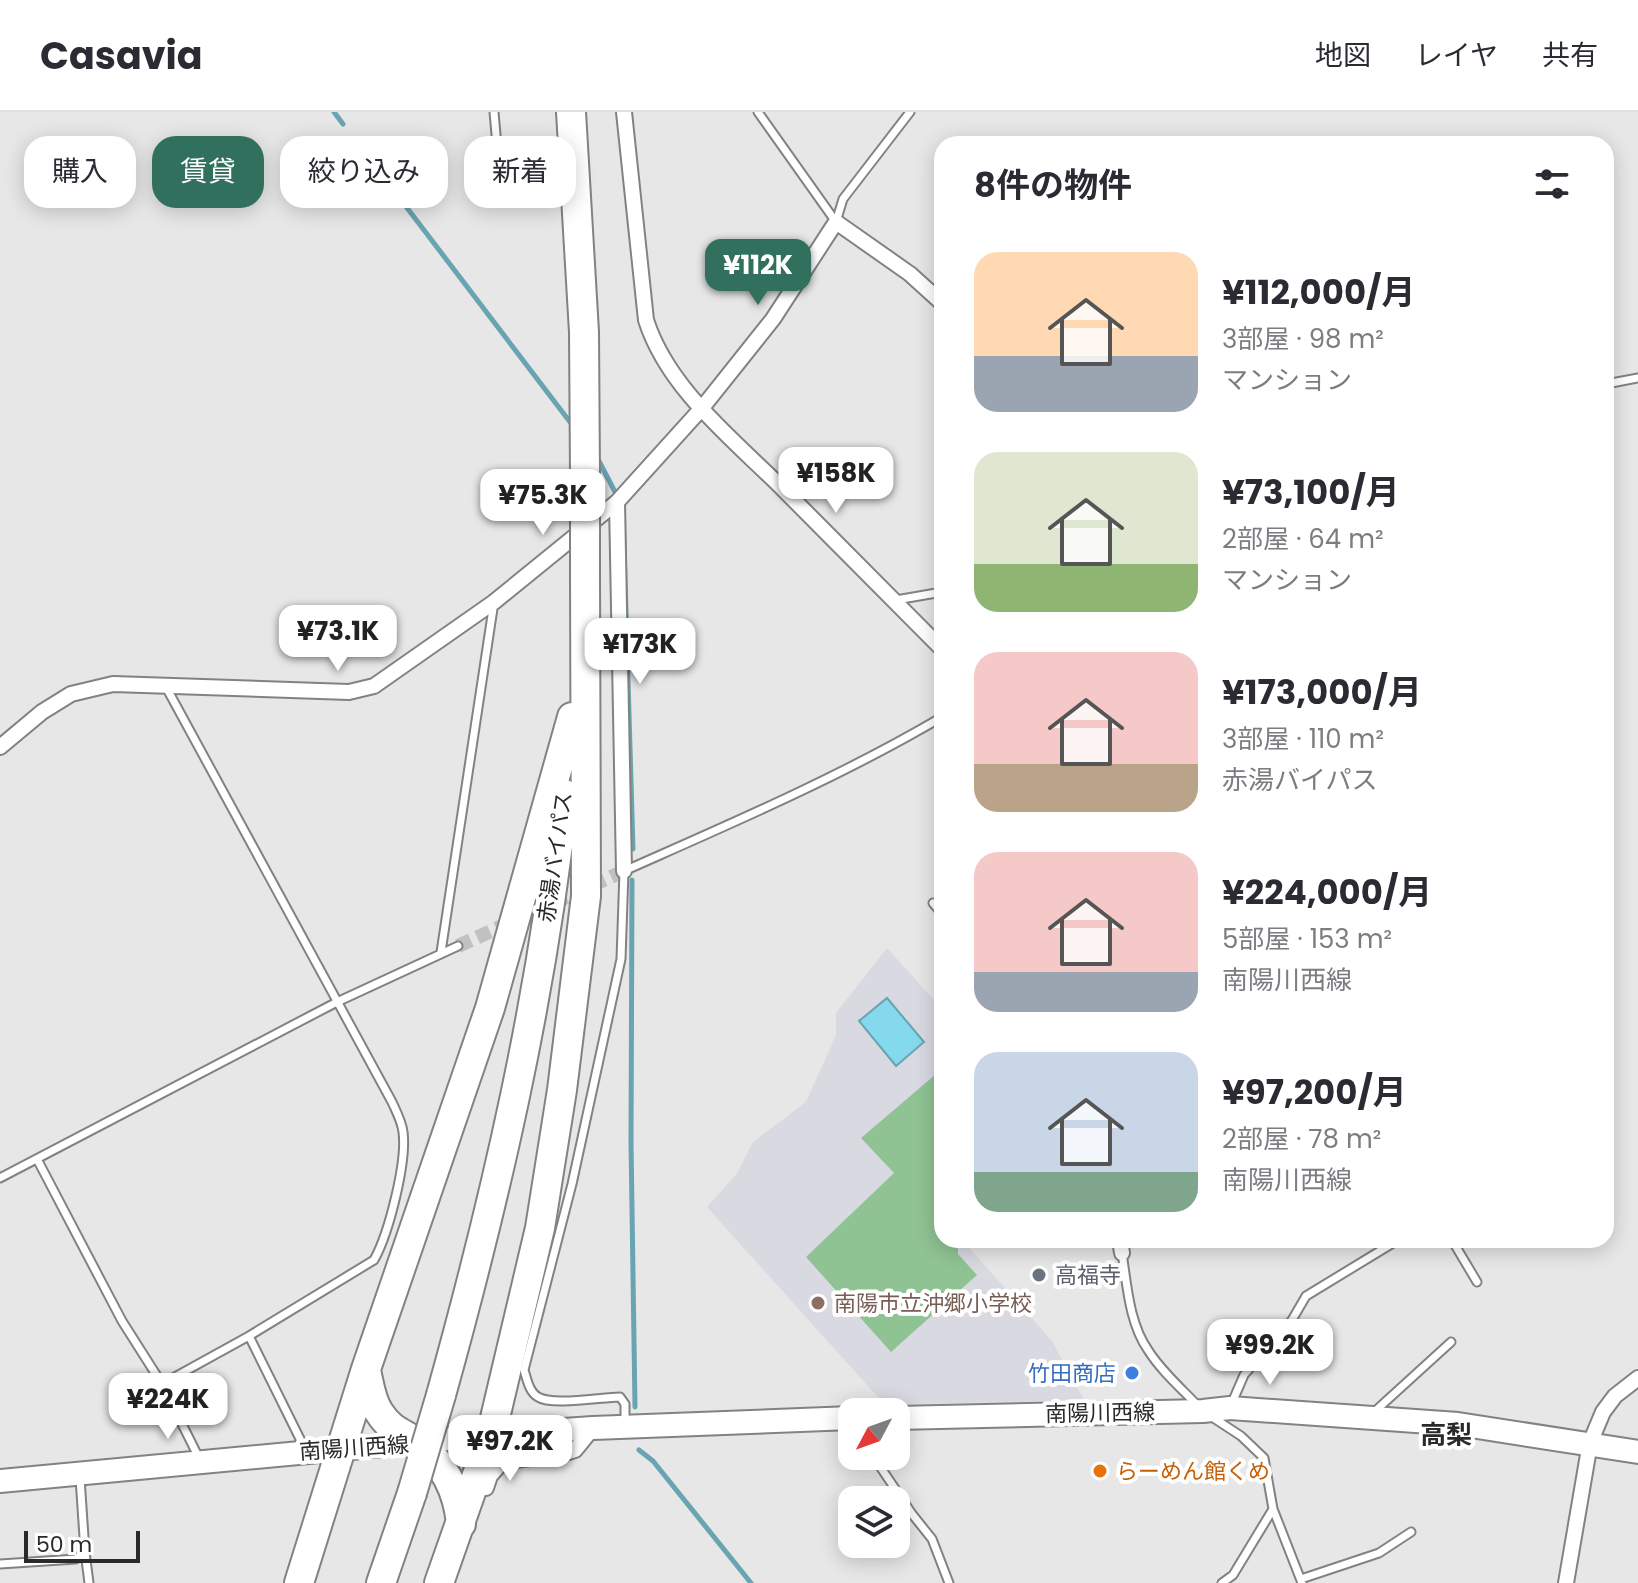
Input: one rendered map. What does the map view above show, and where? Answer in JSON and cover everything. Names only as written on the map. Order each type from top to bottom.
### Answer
[{"type":"highway","name":"赤湯バイパス","points":[[381,1583],[441,1395],[519,1082],[559,838],[585,574],[583,317],[571,112]]},
{"type":"highway","points":[[439,1583],[491,1435],[540,1228],[562,1090],[586,896],[585,574]]},
{"type":"highway","points":[[299,1583],[366,1369],[490,1008],[572,717]]},
{"type":"highway","points":[[366,1369],[378,1411],[399,1434],[418,1443],[450,1479],[459,1500],[461,1525]]},
{"type":"main road","name":"南陽川西線","points":[[910,1418],[1230,1408],[1458,1424],[1638,1452]]},
{"type":"main road","name":"南陽川西線","points":[[0,1481],[491,1435],[593,1428],[838,1420]]},
{"type":"street","points":[[624,112],[646,320],[653,343],[665,365],[702,408],[934,641]]},
{"type":"street","points":[[0,747],[42,712],[71,694],[113,684],[349,692],[374,686],[494,602],[617,502],[702,408],[773,319],[836,222],[910,274],[934,296]]},
{"type":"street","points":[[617,502],[624,871]]},
{"type":"street","points":[[1566,1583],[1590,1443],[1603,1412],[1615,1396],[1638,1378]]},
{"type":"street","points":[[454,1583],[490,1476],[503,1461],[559,1455],[575,1450],[593,1428]]},
{"type":"lane","points":[[494,112],[496,136]]},
{"type":"lane","points":[[758,112],[836,222]]},
{"type":"lane","points":[[836,222],[843,199],[910,112]]},
{"type":"lane","points":[[1614,382],[1638,378]]},
{"type":"lane","points":[[894,600],[934,593]]},
{"type":"lane","points":[[441,952],[494,602]]},
{"type":"lane","points":[[162,1384],[249,1336],[374,1260],[384,1242],[402,1159],[403,1130],[392,1102],[166,687]]},
{"type":"lane","points":[[625,1427],[625,1404],[620,1397],[551,1401],[538,1397],[529,1385],[524,1370],[572,1184],[621,959],[624,871],[851,767],[934,721]]},
{"type":"lane","points":[[0,1178],[337,1002],[458,946]]},
{"type":"lane","points":[[37,1159],[115,1309],[162,1384],[201,1462]]},
{"type":"lane","points":[[1121,1248],[1130,1303],[1148,1352],[1203,1411],[1241,1436],[1264,1458],[1273,1509],[1302,1581],[1379,1553],[1411,1532]]},
{"type":"lane","points":[[1230,1408],[1244,1375],[1292,1320],[1306,1296],[1385,1248]]},
{"type":"lane","points":[[1457,1248],[1477,1282]]},
{"type":"lane","points":[[249,1336],[306,1451]]},
{"type":"lane","points":[[1369,1417],[1451,1342]]},
{"type":"lane","points":[[882,1470],[932,1539],[949,1583]]},
{"type":"lane","points":[[80,1472],[89,1583]]},
{"type":"lane","points":[[1222,1583],[1233,1575],[1273,1509]]},
{"type":"lane","points":[[0,1564],[76,1559],[85,1552]]},
{"type":"shaded area","points":[[887,948],[934,1000],[934,1248],[970,1248],[1052,1341],[1084,1400],[910,1404],[910,1398],[879,1398],[707,1207],[736,1175],[753,1142],[806,1102],[836,1035],[836,1013]]},
{"type":"green space","points":[[934,1076],[934,1248],[958,1248],[958,1254],[977,1275],[891,1352],[806,1257],[894,1173],[861,1138]]},
{"type":"water","points":[[887,998],[924,1042],[896,1066],[859,1021]]},
{"type":"waterway","points":[[334,112],[343,124]]},
{"type":"waterway","points":[[407,208],[570,422]]},
{"type":"waterway","points":[[599,461],[615,492]]},
{"type":"waterway","points":[[623,511],[633,849]]},
{"type":"waterway","points":[[632,880],[631,1143],[635,1407]]},
{"type":"waterway","points":[[639,1450],[653,1461],[751,1583]]},
{"type":"tunnel","points":[[458,946],[624,871]]},
{"type":"place","name":"高福寺","points":[[1039,1275]]},
{"type":"place","name":"南陽市立沖郷小学校","points":[[818,1303]]},
{"type":"place","name":"竹田商店","points":[[1132,1373]]},
{"type":"place","name":"らーめん館くめ","points":[[1100,1471]]},
{"type":"district","name":"高梨","points":[[1446,1435]]}]
